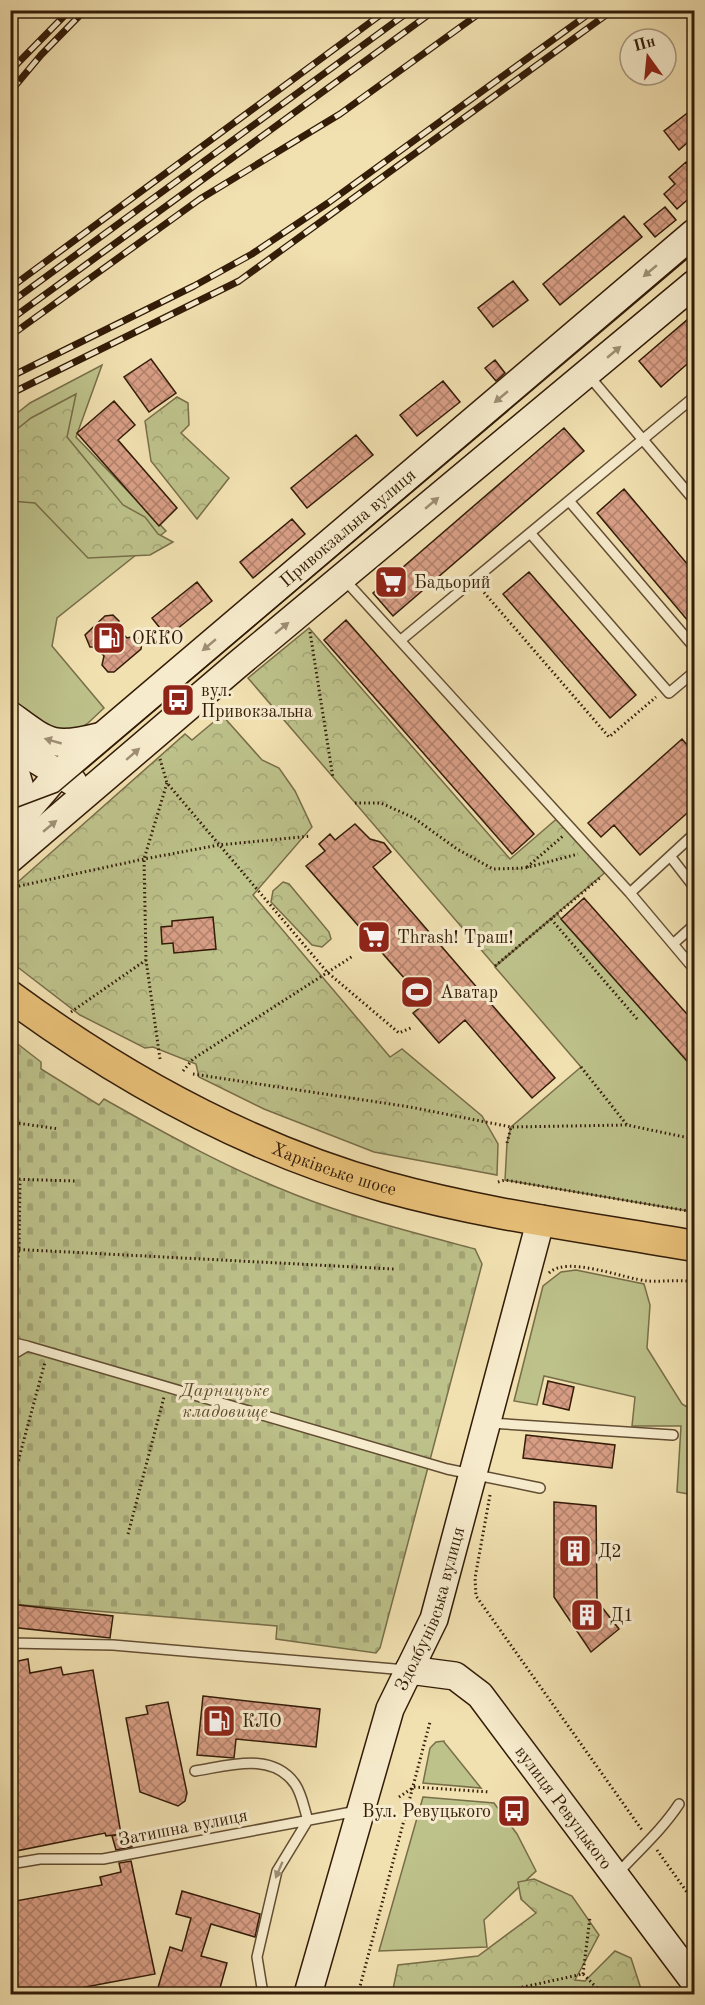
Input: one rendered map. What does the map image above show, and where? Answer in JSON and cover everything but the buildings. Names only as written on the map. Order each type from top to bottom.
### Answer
[{"type":"main road","name":"Привокзальна вулиця","points":[[11,830],[59,773],[694,233]]},
{"type":"main road","name":"Привокзальна вулиця","points":[[10,859],[237,664],[694,284]]},
{"type":"main road","points":[[10,715],[55,744],[74,744],[102,736]]},
{"type":"main road","points":[[10,744],[89,792]]},
{"type":"main road","points":[[10,754],[21,791],[11,830]]},
{"type":"main road","name":"Харківське шосе","points":[[10,996],[58,1030],[135,1078],[280,1149],[385,1186],[485,1210],[694,1246]]},
{"type":"main road","name":"Здолбунівська вулиця","points":[[308,1995],[390,1709],[434,1619],[541,1219]]},
{"type":"main road","name":"вулиця Ревуцького","points":[[409,1670],[455,1676],[480,1695],[694,1981]]},
{"type":"lane","points":[[587,374],[694,500]]},
{"type":"lane","points":[[400,640],[570,502],[694,397]]},
{"type":"lane","points":[[570,502],[694,647]]},
{"type":"lane","points":[[531,534],[669,693],[694,672]]},
{"type":"lane","points":[[343,578],[630,892],[694,969]]},
{"type":"lane","points":[[630,892],[694,834]]},
{"type":"lane","points":[[670,856],[694,887]]},
{"type":"lane","points":[[673,944],[694,925]]},
{"type":"lane","points":[[10,1342],[474,1474],[540,1488]]},
{"type":"lane","points":[[10,1356],[27,1346]]},
{"type":"lane","points":[[488,1423],[673,1435]]},
{"type":"lane","points":[[10,1643],[113,1645],[409,1670]]},
{"type":"lane","points":[[195,1771],[243,1764],[265,1763],[276,1767],[297,1786],[308,1820],[277,1871],[257,1956],[263,1995]]},
{"type":"lane","points":[[616,1876],[648,1839],[667,1823],[679,1804]]},
{"type":"lane","name":"Затишна вулиця","points":[[10,1864],[40,1859],[103,1859],[360,1811]]},
{"type":"path","points":[[474,580],[609,737],[665,689]]},
{"type":"path","points":[[309,628],[333,778]]},
{"type":"path","points":[[158,752],[167,783],[327,972],[399,1034],[413,1027]]},
{"type":"path","points":[[160,1059],[146,960],[144,858],[167,783]]},
{"type":"path","points":[[355,803],[381,803],[414,818],[457,849],[493,869],[525,868],[591,851]]},
{"type":"path","points":[[525,868],[572,829]]},
{"type":"path","points":[[10,888],[144,858],[219,846],[311,836]]},
{"type":"path","points":[[495,966],[608,870]]},
{"type":"path","points":[[551,919],[638,1020]]},
{"type":"path","points":[[183,1071],[193,1059],[353,956]]},
{"type":"path","points":[[70,1013],[146,960]]},
{"type":"path","points":[[581,1067],[627,1125]]},
{"type":"path","points":[[193,1074],[410,1107],[511,1127],[627,1125],[694,1139]]},
{"type":"path","points":[[10,1122],[59,1128]]},
{"type":"path","points":[[507,1143],[511,1127]]},
{"type":"path","points":[[10,1179],[75,1181]]},
{"type":"path","points":[[10,1315],[19,1249],[20,1180]]},
{"type":"path","points":[[498,1182],[505,1180],[694,1212]]},
{"type":"path","points":[[10,1249],[394,1269]]},
{"type":"path","points":[[554,1268],[574,1266],[650,1281],[681,1279],[694,1282]]},
{"type":"path","points":[[10,1491],[47,1352]]},
{"type":"path","points":[[128,1534],[167,1387]]},
{"type":"path","points":[[481,1605],[694,1902]]},
{"type":"path","points":[[357,1995],[430,1722]]},
{"type":"path","points":[[399,1797],[414,1787],[490,1792]]},
{"type":"path","points":[[583,1974],[590,1917]]},
{"type":"path","points":[[490,1995],[583,1974]]},
{"type":"path","points":[[583,1974],[603,1995]]},
{"type":"green space","points":[[102,365],[76,437],[166,531],[57,618],[52,646],[104,708],[87,724],[63,736],[11,706],[11,418],[30,403]]},
{"type":"green space","points":[[76,394],[67,437],[123,505],[145,517],[158,534],[173,542],[150,555],[88,558],[35,503],[11,501],[11,434],[31,418]]},
{"type":"green space","points":[[177,397],[188,403],[189,425],[181,433],[229,478],[197,519],[151,461],[145,421]]},
{"type":"green space","points":[[309,628],[510,859],[560,816],[608,870],[495,966],[248,678]]},
{"type":"green space","points":[[222,715],[262,760],[279,768],[295,791],[312,827],[253,895],[390,1057],[402,1049],[482,1116],[498,1144],[497,1175],[374,1152],[264,1109],[199,1077],[196,1064],[153,1047],[145,1048],[80,1015],[11,962],[10,889],[185,734],[192,740]]},
{"type":"green space","points":[[283,882],[289,884],[329,932],[331,939],[322,947],[312,945],[271,902],[273,891]]},
{"type":"green space","points":[[557,914],[694,1066],[694,1212],[505,1180],[507,1143],[511,1127],[581,1067],[495,967]]},
{"type":"green space","name":"Дарницьке кладовище","points":[[10,1038],[41,1062],[41,1069],[99,1105],[104,1099],[246,1174],[340,1211],[475,1249],[482,1264],[380,1648],[376,1653],[276,1639],[277,1626],[11,1604]]},
{"type":"green space","points":[[576,1270],[644,1284],[650,1305],[647,1348],[682,1404],[694,1411],[694,1495],[677,1492],[681,1426],[632,1426],[635,1397],[544,1376],[537,1405],[514,1401],[543,1286],[561,1272]]},
{"type":"green space","points":[[444,1741],[481,1788],[423,1783],[430,1748],[436,1742]]},
{"type":"green space","points":[[423,1797],[494,1803],[517,1834],[536,1871],[484,1920],[487,1947],[379,1951]]},
{"type":"green space","points":[[534,1879],[572,1896],[599,1935],[575,1980],[585,1981],[615,1951],[631,1958],[641,1989],[632,1994],[392,1994],[398,1965],[478,1956],[536,1913],[521,1899],[518,1882]]},
{"type":"tram line","points":[[10,810],[58,792],[694,253]]},
{"type":"railway","points":[[10,71],[70,10]]},
{"type":"railway","points":[[10,92],[41,55],[85,10]]},
{"type":"railway","points":[[10,288],[387,10]]},
{"type":"railway","points":[[10,303],[411,10]]},
{"type":"railway","points":[[10,320],[435,10]]},
{"type":"railway","points":[[10,336],[200,199],[340,114],[484,10]]},
{"type":"railway","points":[[10,377],[194,286],[252,254],[328,203],[594,10]]},
{"type":"railway","points":[[10,394],[239,281],[613,10]]},
{"type":"place","name":"Бадьорий","points":[[391,582]]},
{"type":"place","name":"ОККО","points":[[109,638]]},
{"type":"place","name":"вул. Привокзальна","points":[[178,700]]},
{"type":"place","name":"Thrash! Траш!","points":[[374,937]]},
{"type":"place","name":"Аватар","points":[[417,992]]},
{"type":"place","name":"Д2","points":[[575,1551]]},
{"type":"place","name":"Д1","points":[[587,1615]]},
{"type":"place","name":"КЛО","points":[[219,1721]]},
{"type":"place","name":"Вул. Ревуцького","points":[[514,1811]]}]
